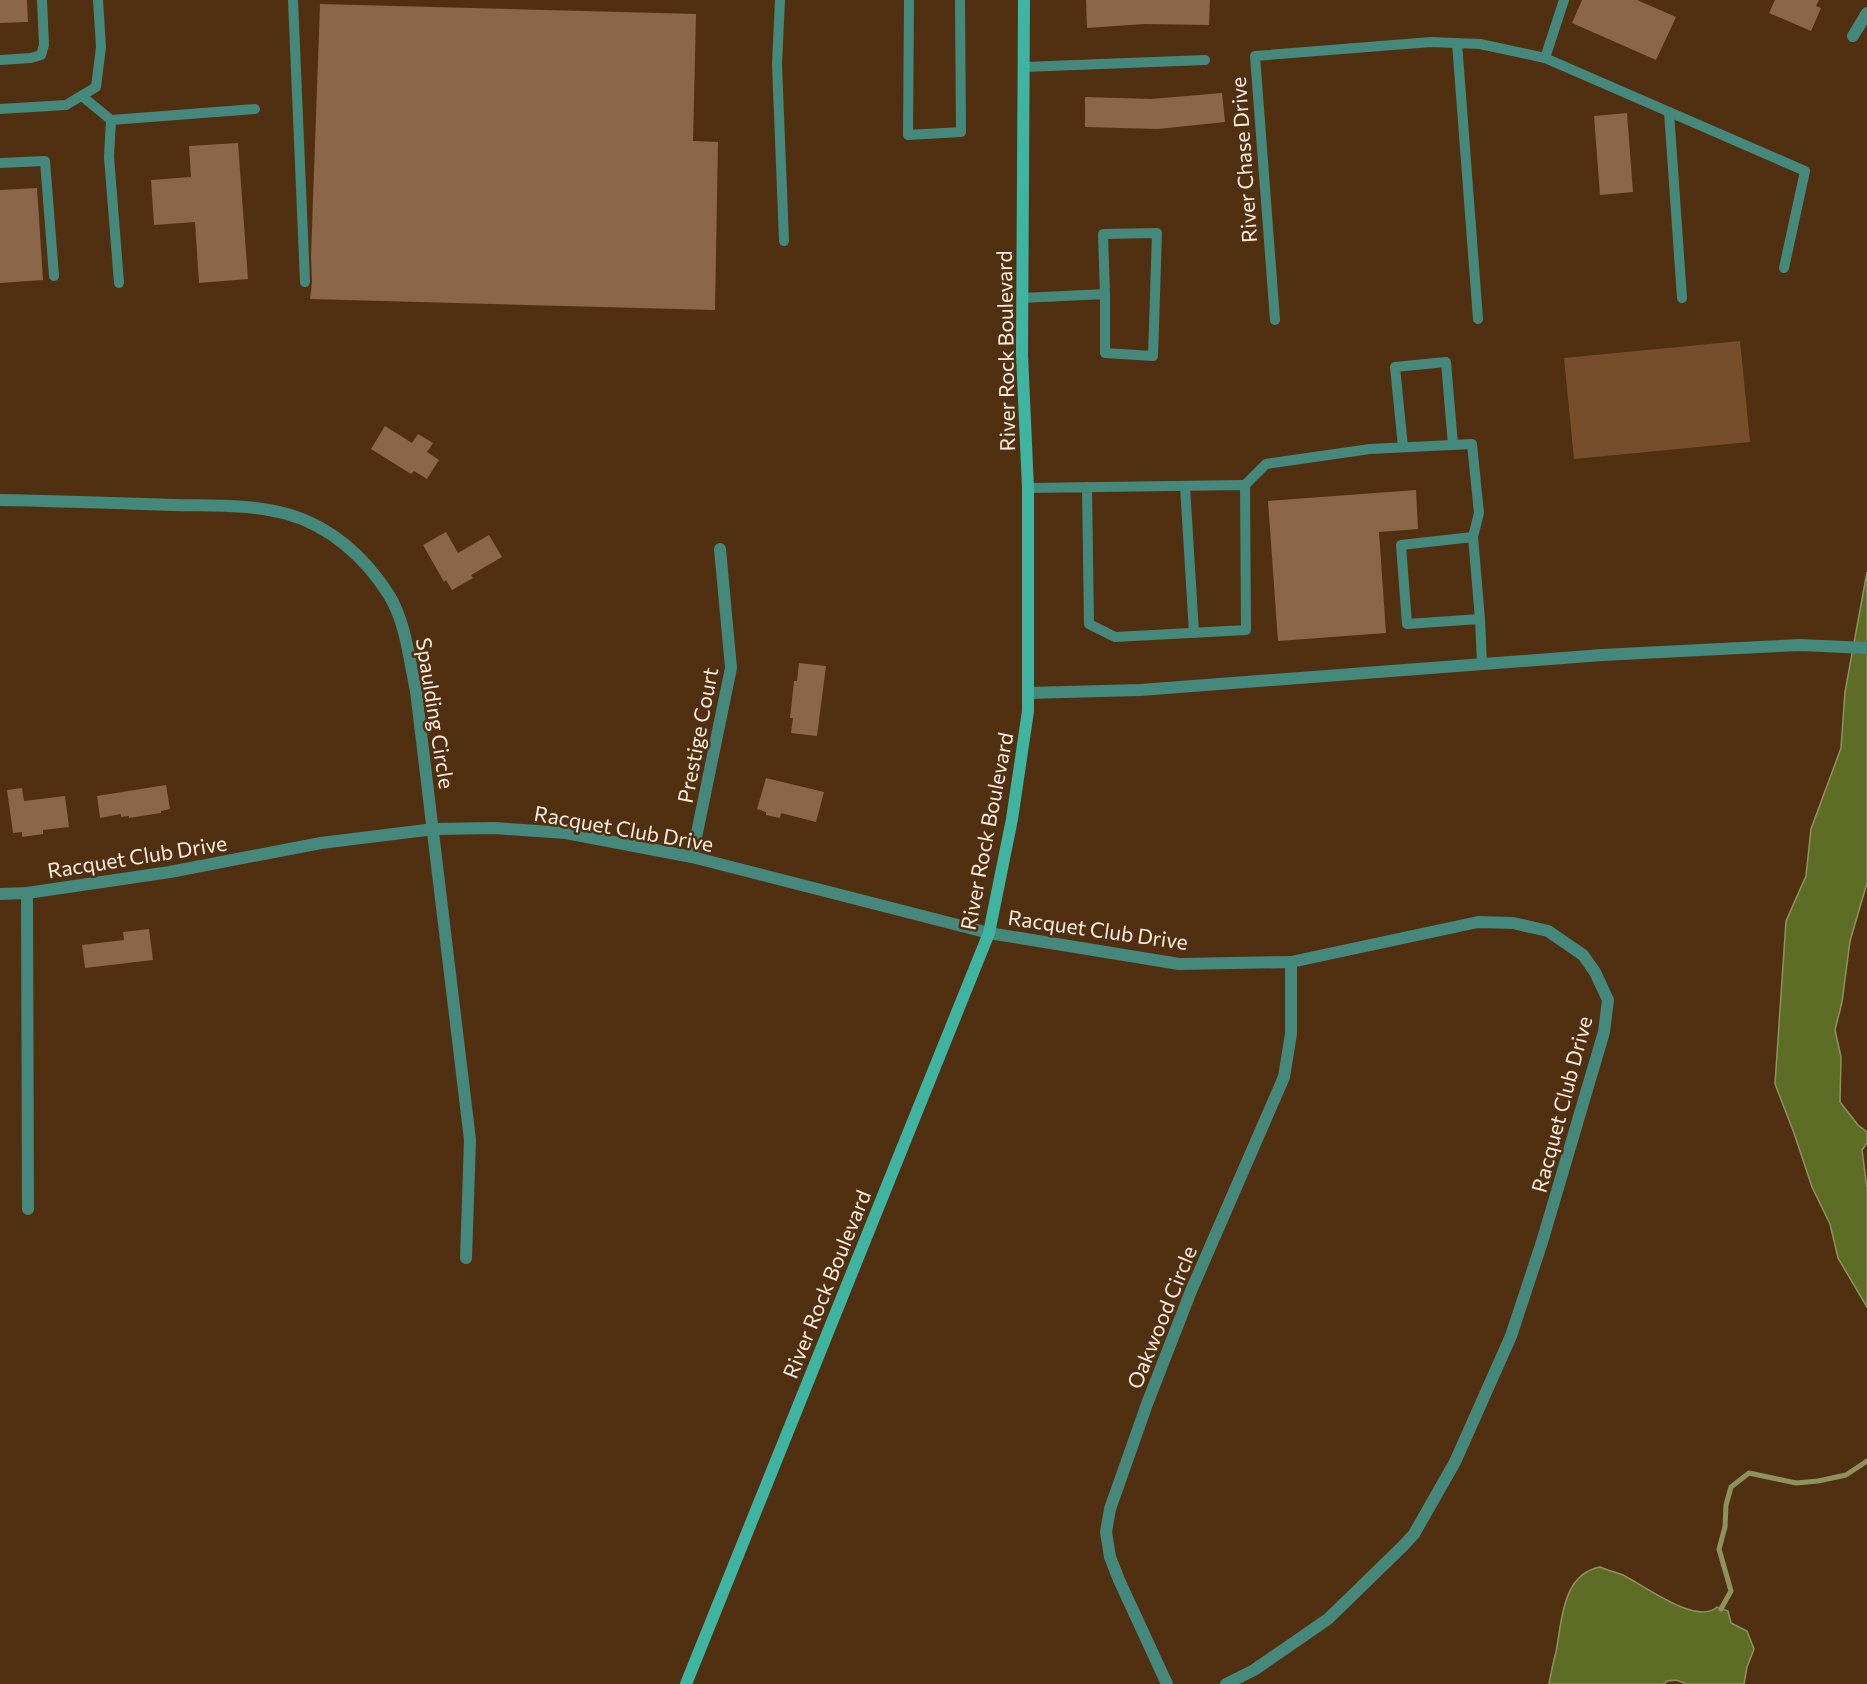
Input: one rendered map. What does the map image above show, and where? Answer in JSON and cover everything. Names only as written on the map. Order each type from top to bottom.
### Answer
[{"type":"street","name":"River Rock Boulevard","points":[[686,1684],[989,933],[1012,819],[1028,711],[1028,488],[1022,355],[1024,0]]},
{"type":"street","points":[[1854,36],[1867,14]]},
{"type":"street","name":"Spaulding Circle","points":[[0,500],[243,507],[288,514],[327,531],[354,551],[390,596],[402,622],[416,691],[470,1140],[466,1258]]},
{"type":"street","name":"Prestige Court","points":[[692,857],[732,668],[720,549]]},
{"type":"street","points":[[1028,693],[1140,690],[1602,655],[1800,645],[1867,648]]},
{"type":"street","name":"Racquet Club Drive","points":[[0,894],[27,893],[170,872],[321,843],[434,829],[494,828],[566,833],[692,857],[989,933],[1179,964],[1291,962],[1478,922],[1513,923],[1548,931],[1583,955],[1595,972],[1608,1000],[1604,1032],[1542,1242],[1511,1336],[1455,1462],[1414,1534],[1328,1619],[1254,1670],[1226,1684]]},
{"type":"street","points":[[27,893],[28,1209]]},
{"type":"street","name":"Oakwood Circle","points":[[1167,1684],[1119,1580],[1110,1557],[1106,1532],[1110,1509],[1155,1383],[1191,1291],[1284,1077],[1291,1034],[1291,962]]},
{"type":"lane","points":[[0,60],[41,55],[44,45],[42,0]]},
{"type":"lane","points":[[0,109],[66,105],[96,87],[101,47],[98,0]]},
{"type":"lane","points":[[293,0],[305,282]]},
{"type":"lane","points":[[780,0],[777,64],[784,241]]},
{"type":"lane","points":[[909,0],[908,135],[961,132],[960,0]]},
{"type":"lane","points":[[1545,58],[1564,0]]},
{"type":"lane","name":"River Chase Drive","points":[[1275,320],[1255,56],[1431,42],[1480,44],[1545,58],[1805,171],[1784,268]]},
{"type":"lane","points":[[1457,43],[1478,319]]},
{"type":"lane","points":[[1024,67],[1205,60]]},
{"type":"lane","points":[[82,96],[111,120],[255,109]]},
{"type":"lane","points":[[1669,112],[1682,298]]},
{"type":"lane","points":[[111,120],[110,157],[119,283]]},
{"type":"lane","points":[[0,163],[45,161],[54,276]]},
{"type":"lane","points":[[1157,233],[1153,356],[1105,353],[1105,294],[1103,234],[1157,233]]},
{"type":"lane","points":[[1022,298],[1105,294]]},
{"type":"lane","points":[[1403,447],[1395,367],[1446,362],[1453,445]]},
{"type":"lane","points":[[1028,488],[1245,485],[1266,464],[1370,449],[1472,444],[1479,513],[1473,537],[1482,664]]},
{"type":"lane","points":[[1087,487],[1089,624],[1115,638],[1246,630],[1245,485]]},
{"type":"lane","points":[[1185,486],[1194,633]]},
{"type":"lane","points":[[1473,537],[1401,544],[1407,624],[1480,619]]},
{"type":"shaded area","points":[[1740,341],[1750,442],[1574,459],[1564,358]]},
{"type":"shaded area","points":[[1867,572],[1867,883],[1850,941],[1842,1002],[1835,1030],[1841,1057],[1840,1102],[1858,1125],[1867,1132],[1867,1143],[1862,1150],[1867,1188],[1867,1307],[1838,1258],[1830,1224],[1812,1187],[1775,1084],[1786,921],[1806,876],[1811,829],[1841,748],[1845,692]]},
{"type":"shaded area","points":[[1600,1567],[1623,1575],[1656,1595],[1684,1608],[1708,1611],[1717,1607],[1728,1611],[1731,1623],[1747,1631],[1754,1649],[1744,1684],[1687,1684],[1676,1680],[1667,1681],[1664,1684],[1549,1684],[1566,1600],[1578,1579],[1587,1571]]},
{"type":"building","points":[[0,0],[27,0],[28,22],[0,23]]},
{"type":"building","points":[[1086,0],[1210,0],[1209,25],[1144,24],[1087,28]]},
{"type":"building","points":[[1582,0],[1637,0],[1676,17],[1656,60],[1572,23]]},
{"type":"building","points":[[1775,0],[1819,0],[1816,6],[1821,8],[1811,31],[1769,13]]},
{"type":"building","points":[[320,4],[696,14],[693,141],[718,142],[715,310],[310,299]]},
{"type":"building","points":[[1222,93],[1225,122],[1158,129],[1085,127],[1085,97],[1151,99]]},
{"type":"building","points":[[1627,113],[1633,192],[1600,195],[1594,116]]},
{"type":"building","points":[[238,143],[248,279],[199,283],[195,222],[154,225],[151,180],[191,177],[189,146]]},
{"type":"building","points":[[37,188],[43,280],[0,283],[0,190]]},
{"type":"building","points":[[385,426],[412,443],[418,434],[433,443],[427,452],[439,460],[427,479],[414,471],[411,474],[371,449]]},
{"type":"building","points":[[1416,490],[1418,529],[1379,532],[1386,633],[1278,641],[1268,501]]},
{"type":"building","points":[[446,532],[458,553],[489,535],[502,557],[471,575],[473,578],[452,590],[446,580],[444,582],[423,545]]},
{"type":"building","points":[[799,663],[826,666],[817,736],[791,733],[793,718],[790,718],[794,681],[797,681]]},
{"type":"building","points":[[766,778],[824,792],[816,822],[781,813],[780,818],[766,815],[766,812],[757,809]]},
{"type":"building","points":[[166,785],[170,809],[161,811],[161,813],[129,818],[129,816],[121,817],[121,814],[100,818],[97,796]]},
{"type":"building","points":[[22,788],[24,801],[65,796],[69,827],[43,830],[43,834],[22,837],[22,832],[13,833],[7,790]]},
{"type":"building","points":[[149,929],[153,960],[85,968],[82,945],[124,940],[123,932]]},
{"type":"waterway","points":[[1721,1609],[1731,1591],[1719,1549],[1731,1487],[1749,1473],[1796,1483],[1818,1481],[1846,1475],[1867,1461]]}]
